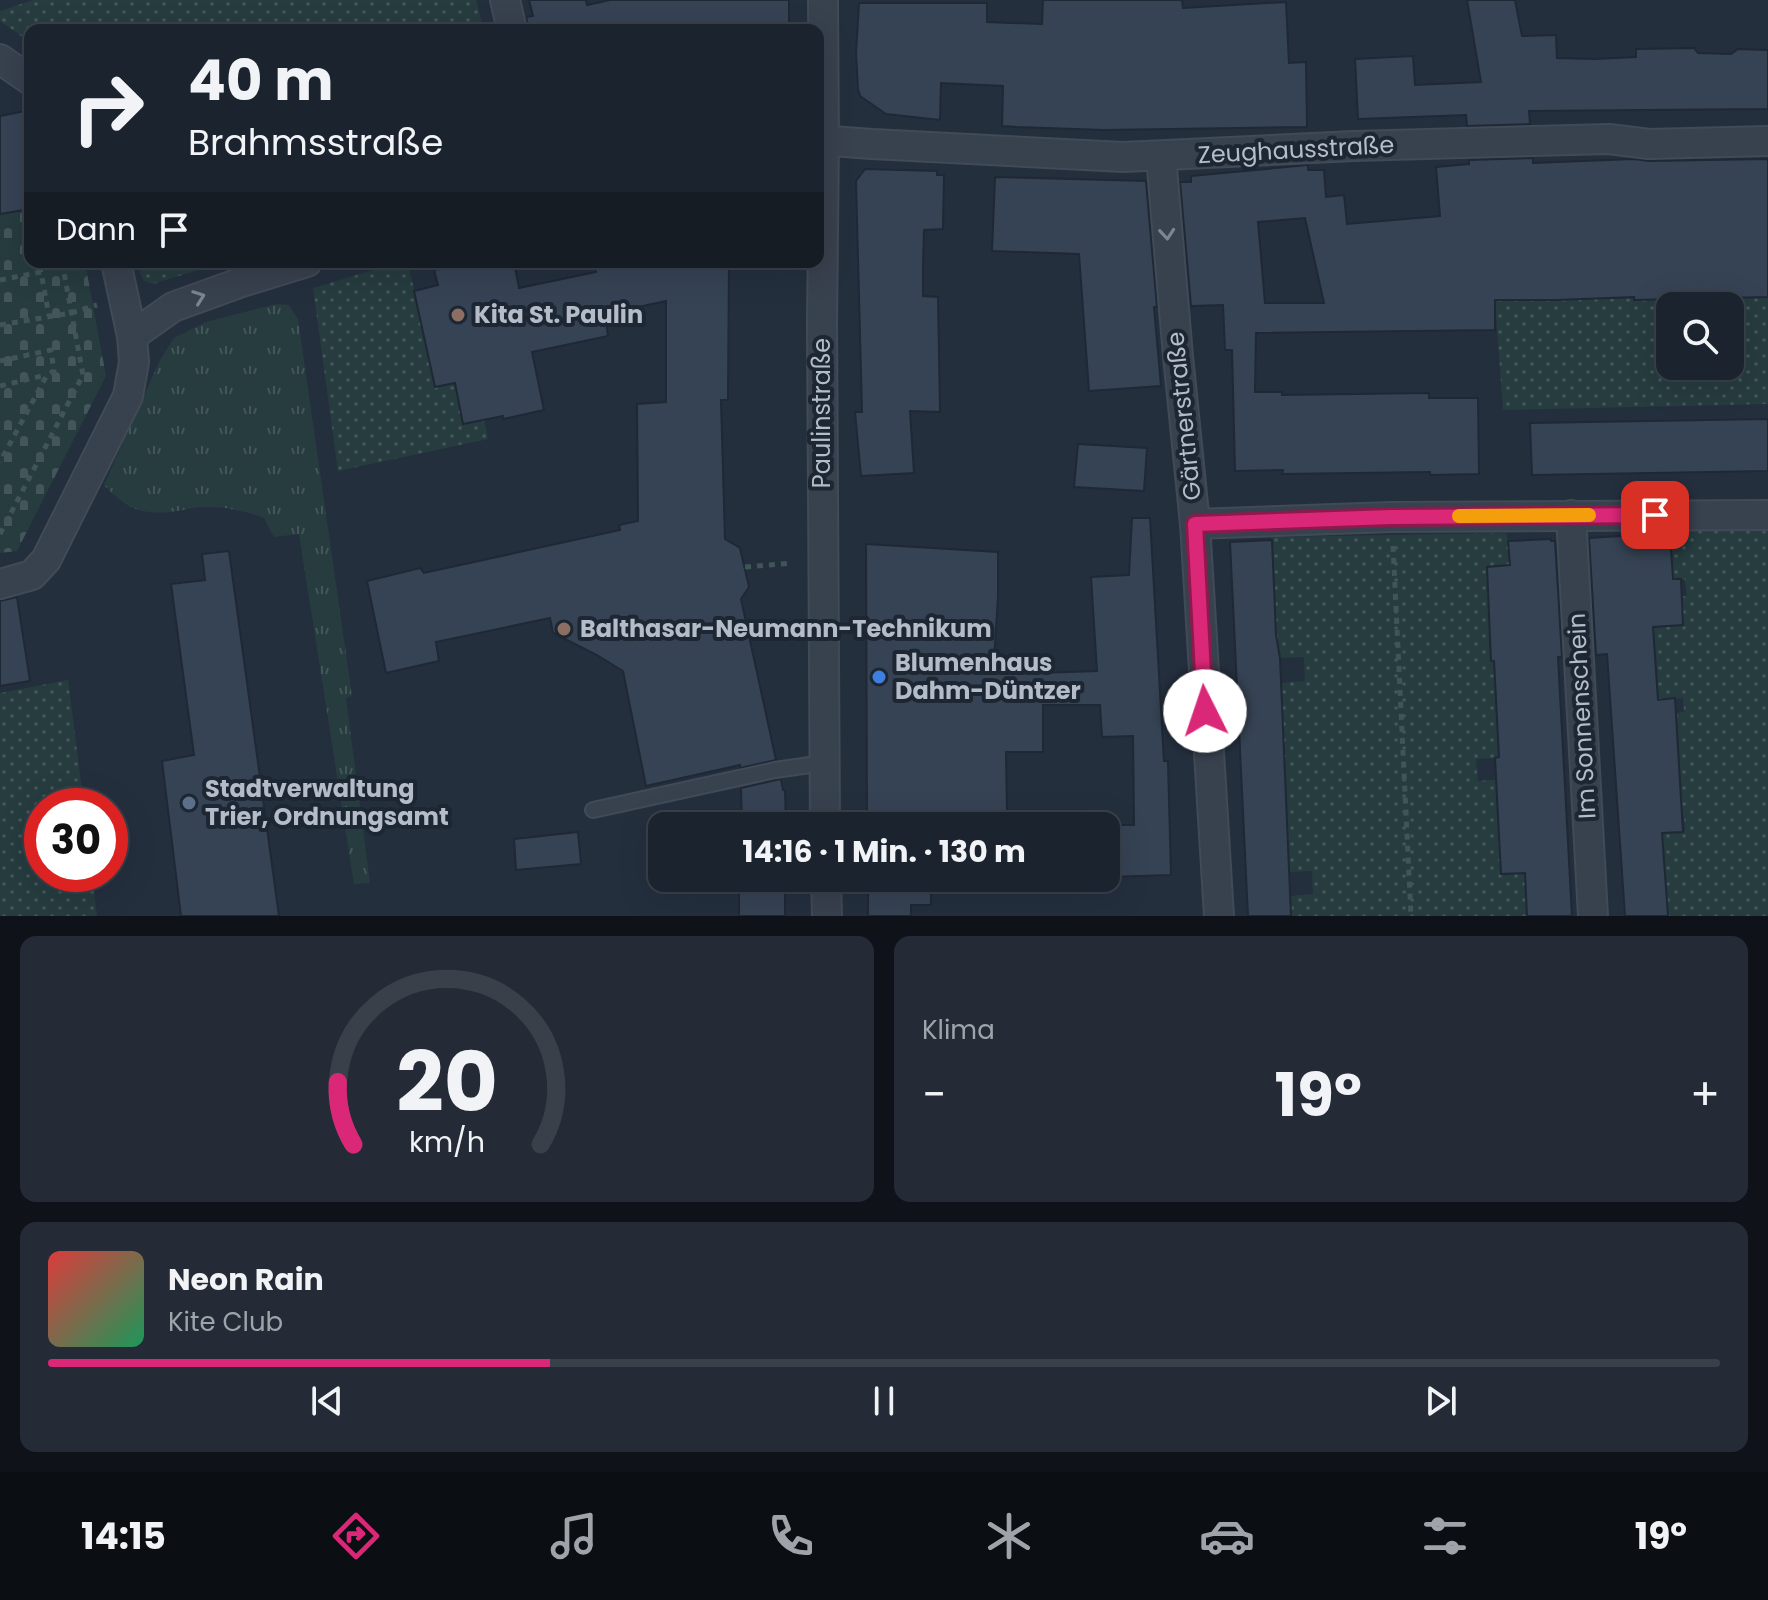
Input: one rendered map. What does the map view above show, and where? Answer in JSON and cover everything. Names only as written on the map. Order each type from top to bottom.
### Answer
[{"type":"street","points":[[505,0],[511,24]]},
{"type":"street","name":"Paulinstraße","points":[[823,0],[823,24]]},
{"type":"street","points":[[0,59],[24,76]]},
{"type":"street","name":"Zeughausstraße","points":[[824,140],[1161,156],[1354,146],[1609,139],[1649,144],[1768,141]]},
{"type":"street","name":"Gärtnerstraße","points":[[1161,156],[1195,524],[1219,916]]},
{"type":"street","points":[[0,584],[32,575],[46,560],[128,396],[134,362],[132,336],[117,268]]},
{"type":"street","points":[[132,336],[173,307],[288,268]]},
{"type":"street","name":"Paulinstraße","points":[[822,268],[825,812]]},
{"type":"street","name":"Im Sonnenschein","points":[[1571,515],[1593,916]]},
{"type":"street","points":[[1195,524],[1391,517],[1768,515]]},
{"type":"street","points":[[826,892],[827,916]]},
{"type":"lane","points":[[593,810],[775,770],[824,763]]},
{"type":"path","points":[[0,534],[83,375],[63,268]]},
{"type":"path","points":[[0,280],[41,272],[49,316]]},
{"type":"path","points":[[0,325],[71,313],[123,295]]},
{"type":"path","points":[[0,361],[51,350],[54,371],[0,386]]},
{"type":"path","points":[[0,462],[47,375]]},
{"type":"path","points":[[1391,517],[1411,916]]},
{"type":"path","points":[[745,567],[792,563]]},
{"type":"green space","points":[[33,0],[476,0],[482,24],[24,24],[24,38],[0,21],[0,11]]},
{"type":"green space","points":[[24,210],[24,268],[86,268],[106,376],[17,551],[0,553],[0,217],[1,214]]},
{"type":"green space","points":[[139,268],[205,268],[153,284],[144,281]]},
{"type":"green space","points":[[380,268],[409,268],[435,387],[455,383],[463,424],[484,420],[488,439],[338,471],[313,288]]},
{"type":"green space","points":[[1744,297],[1768,297],[1768,404],[1503,410],[1495,300],[1656,298],[1656,380],[1744,380]]},
{"type":"green space","points":[[277,304],[289,305],[298,319],[352,696],[346,698],[370,883],[354,884],[299,534],[274,537],[264,518],[226,508],[145,512],[129,506],[104,485],[160,360],[174,338],[206,322]]},
{"type":"green space","points":[[1768,529],[1768,916],[1668,916],[1662,833],[1685,831],[1684,816],[1663,818],[1675,713],[1684,712],[1683,698],[1658,700],[1653,627],[1683,624],[1682,603],[1652,600],[1687,596],[1685,579],[1651,581],[1650,557],[1672,556],[1672,531]]},
{"type":"green space","points":[[1506,533],[1510,565],[1487,567],[1488,589],[1513,636],[1489,637],[1490,661],[1514,660],[1495,685],[1497,708],[1519,756],[1476,759],[1478,781],[1520,778],[1501,874],[1525,873],[1527,916],[1291,916],[1291,896],[1313,894],[1312,871],[1289,872],[1280,683],[1305,681],[1304,657],[1277,658],[1271,537]]},
{"type":"green space","points":[[68,680],[82,788],[24,788],[24,892],[94,892],[97,916],[0,916],[0,693]]},
{"type":"building","points":[[529,0],[586,0],[587,5],[610,0],[789,0],[789,24],[528,24],[526,17],[533,16]]},
{"type":"building","points":[[1043,0],[1182,0],[1183,8],[1286,2],[1289,63],[1306,62],[1307,127],[1104,130],[1002,126],[1003,86],[941,83],[940,120],[886,114],[860,96],[856,53],[859,3],[987,3],[987,22],[1042,24]]},
{"type":"building","points":[[1467,0],[1515,0],[1522,36],[1556,35],[1557,58],[1636,57],[1636,49],[1694,48],[1698,53],[1731,54],[1738,49],[1768,50],[1768,109],[1529,111],[1530,124],[1467,126],[1466,115],[1358,119],[1355,59],[1413,56],[1415,85],[1481,82]]},
{"type":"building","points":[[24,111],[24,210],[0,214],[0,116]]},
{"type":"building","points":[[1533,158],[1533,163],[1768,159],[1768,297],[1744,298],[1744,292],[1656,292],[1656,300],[1634,300],[1634,297],[1495,300],[1495,330],[1256,333],[1255,392],[1282,392],[1282,395],[1429,393],[1429,398],[1478,398],[1479,474],[1282,474],[1283,470],[1235,471],[1232,350],[1225,350],[1223,305],[1191,306],[1180,182],[1191,182],[1191,176],[1308,165],[1308,170],[1324,170],[1326,197],[1344,195],[1347,224],[1440,216],[1436,167],[1469,164],[1469,160]],"holes":[[[1305,218],[1324,303],[1265,303],[1258,222]]]},
{"type":"building","points":[[865,169],[937,171],[937,175],[944,175],[943,229],[924,230],[923,267],[923,296],[938,297],[940,412],[910,411],[914,473],[861,476],[855,412],[862,412],[856,181]]},
{"type":"building","points":[[995,177],[1146,181],[1161,386],[1089,391],[1079,254],[992,251]]},
{"type":"building","points":[[515,268],[519,288],[596,272],[595,268],[729,268],[728,400],[721,400],[725,539],[740,548],[749,587],[741,599],[776,760],[646,786],[623,671],[553,633],[550,618],[436,642],[439,661],[386,673],[367,581],[420,568],[424,573],[620,530],[619,525],[638,521],[637,404],[666,402],[666,301],[605,314],[608,336],[532,352],[544,410],[463,424],[455,383],[435,387],[414,291],[438,285],[434,270]]},
{"type":"building","points":[[1768,419],[1768,471],[1532,475],[1530,423]]},
{"type":"building","points":[[1078,444],[1147,448],[1144,491],[1074,487]]},
{"type":"building","points":[[1132,518],[1150,518],[1164,761],[1168,761],[1171,875],[1120,877],[1120,825],[1134,825],[1133,736],[1102,737],[1100,705],[1043,705],[1043,752],[1006,752],[1007,812],[867,812],[866,544],[998,552],[994,661],[1005,661],[1005,674],[1097,671],[1091,577],[1129,575]]},
{"type":"building","points":[[1670,533],[1673,579],[1681,579],[1683,625],[1653,627],[1658,700],[1675,698],[1683,832],[1662,833],[1668,916],[1625,916],[1607,654],[1596,655],[1589,538]]},
{"type":"building","points":[[1272,540],[1291,916],[1248,916],[1230,542]]},
{"type":"building","points":[[1508,541],[1555,541],[1562,657],[1558,657],[1572,916],[1527,916],[1525,873],[1501,874],[1495,758],[1499,757],[1487,567],[1510,565]]},
{"type":"building","points":[[229,551],[279,916],[181,916],[162,761],[194,755],[171,584],[205,580],[202,554]]},
{"type":"building","points":[[17,597],[30,681],[0,686],[0,601]]},
{"type":"building","points":[[781,779],[785,790],[786,812],[742,812],[741,788]]},
{"type":"building","points":[[578,832],[581,864],[516,870],[514,839]]},
{"type":"building","points":[[739,892],[785,892],[785,916],[739,916]]},
{"type":"building","points":[[868,892],[931,892],[931,905],[911,905],[911,916],[868,916]]},
{"type":"slow traffic","points":[[1459,516],[1589,515]]},
{"type":"place","name":"Kita St. Paulin","points":[[458,315]]},
{"type":"place","name":"Balthasar-Neumann-Technikum","points":[[564,629]]},
{"type":"place","name":"Blumenhaus Dahm-Düntzer","points":[[879,677]]},
{"type":"place","name":"Stadtverwaltung Trier, Ordnungsamt","points":[[189,803]]},
{"type":"route","points":[[1205,711],[1195,524],[1391,517],[1655,515]]}]
